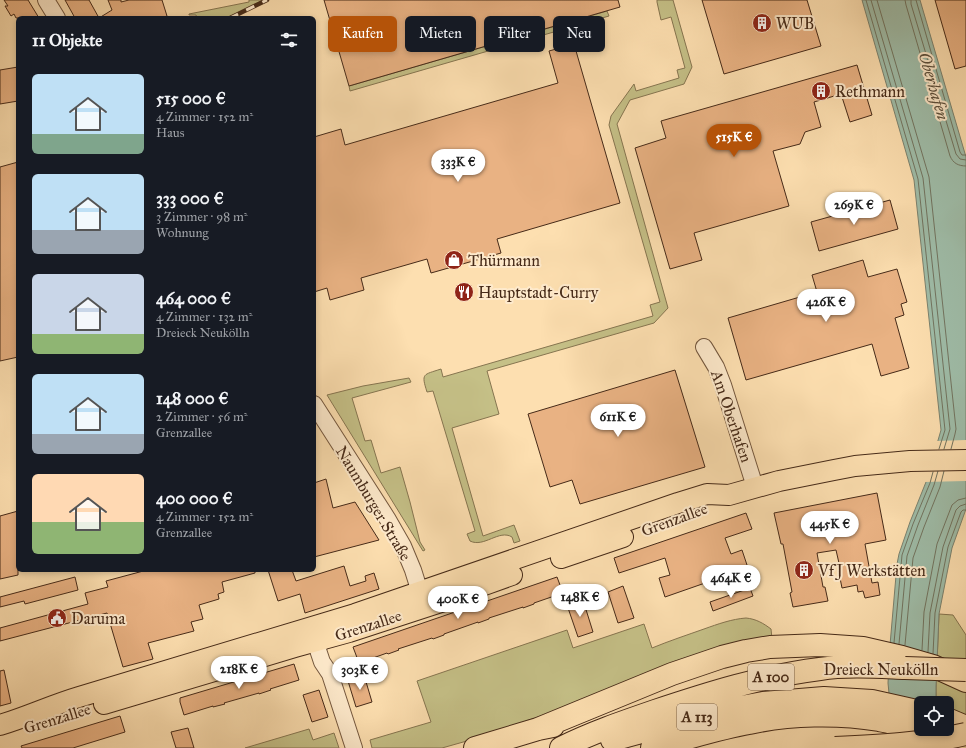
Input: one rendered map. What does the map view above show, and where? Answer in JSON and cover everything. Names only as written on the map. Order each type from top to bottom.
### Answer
[{"type":"highway","points":[[538,729],[672,674],[722,657],[770,647],[820,645],[863,648],[933,666],[966,681]]},
{"type":"highway","name":"Dreieck Neukölln","points":[[561,748],[589,735],[687,700],[738,684],[788,673],[821,668],[865,667],[966,670]]},
{"type":"highway","points":[[475,748],[538,729],[605,714],[677,694],[721,690]]},
{"type":"highway","name":"Dreieck Neukölln","points":[[652,748],[750,722],[802,716],[824,707],[872,701],[914,710]]},
{"type":"highway","name":"Dreieck Neukölln","points":[[572,748],[611,741],[689,719],[763,703],[824,707],[939,736],[966,747]]},
{"type":"highway","points":[[954,722],[966,727]]},
{"type":"highway","points":[[835,748],[907,744],[966,734]]},
{"type":"main road","name":"Grenzallee","points":[[0,725],[29,716],[54,705],[79,697],[318,633],[423,599],[678,503],[707,494],[729,495],[779,481],[834,470],[878,464],[910,461],[966,460]]},
{"type":"main road","name":"Grenzallee","points":[[0,738],[14,731],[288,649],[318,633]]},
{"type":"street","points":[[46,0],[56,16]]},
{"type":"street","name":"Am Oberhafen","points":[[704,347],[716,367],[723,385],[755,487]]},
{"type":"street","name":"Naumburger Straße","points":[[316,407],[387,518],[410,560],[423,599]]},
{"type":"street","points":[[318,633],[328,646],[332,658],[330,674],[354,748]]},
{"type":"shaded area","points":[[249,0],[263,0],[234,16],[189,15],[189,14],[249,2]]},
{"type":"shaded area","points":[[657,0],[673,0],[692,67],[684,84],[630,100],[617,124],[668,308],[654,323],[487,371],[499,414],[452,428],[483,536],[514,525],[520,541],[514,543],[512,537],[502,535],[486,541],[475,543],[470,541],[467,534],[475,531],[433,391],[427,392],[424,378],[430,372],[441,369],[443,377],[653,316],[650,305],[660,302],[609,125],[611,116],[634,84],[636,91],[679,78],[677,70],[685,68],[671,17],[661,20]]},
{"type":"shaded area","points":[[607,11],[609,16],[605,17],[590,16]]},
{"type":"shaded area","points":[[553,27],[553,32],[545,35],[545,29]]},
{"type":"shaded area","points":[[484,47],[485,52],[350,91],[349,86],[466,52],[476,52],[476,49]]},
{"type":"shaded area","points":[[409,378],[411,382],[352,398],[365,441],[371,440],[381,473],[400,467],[420,542],[425,550],[423,551],[327,395],[363,386]]},
{"type":"shaded area","points":[[939,614],[953,615],[966,635],[966,748],[954,736],[954,696],[936,696]]},
{"type":"shaded area","points":[[736,619],[753,619],[771,629],[772,639],[603,694],[481,737],[442,748],[372,748],[370,740],[431,722],[417,681],[567,630],[573,648],[644,624],[652,648],[720,624]]},
{"type":"shaded area","points":[[309,729],[313,740],[334,733],[339,748],[245,748]]},
{"type":"water","name":"Oberhafen","points":[[862,0],[920,0],[966,157],[966,509],[952,548],[939,614],[936,696],[914,696],[914,711],[893,735],[888,683],[897,564],[910,522],[926,482],[941,430],[914,180]]},
{"type":"pier","points":[[966,440],[966,481],[924,482],[936,441]]},
{"type":"building","points":[[4,0],[28,0],[38,16],[16,16],[16,18],[14,14],[11,16],[5,6],[8,6]]},
{"type":"building","points":[[65,0],[89,0],[98,16],[74,16]]},
{"type":"building","points":[[108,0],[121,0],[121,2],[129,0],[162,0],[167,16],[102,16],[112,10]]},
{"type":"building","points":[[324,0],[618,0],[620,7],[589,16],[553,16],[553,27],[545,29],[545,16],[484,16],[484,47],[476,49],[476,16],[405,16],[405,52],[466,52],[349,86],[339,52],[397,52],[397,16],[329,16]]},
{"type":"building","name":"WUB","points":[[702,0],[807,0],[821,46],[724,74]]},
{"type":"building","points":[[935,0],[966,0],[966,66],[955,69]]},
{"type":"building","points":[[553,50],[553,52],[576,52],[620,203],[497,239],[501,253],[431,273],[427,259],[361,278],[364,290],[330,300],[327,288],[316,291],[316,136],[341,129],[345,145],[558,83],[549,51]]},
{"type":"building","points":[[857,65],[872,115],[850,122],[841,94],[814,102],[821,127],[805,132],[800,144],[773,151],[789,206],[694,233],[702,260],[670,269],[635,148],[666,138],[661,121]]},
{"type":"building","points":[[16,67],[16,101],[0,104],[0,70]]},
{"type":"building","points":[[16,163],[16,357],[0,361],[0,167]]},
{"type":"building","points":[[890,200],[898,229],[819,251],[811,222]]},
{"type":"building","points":[[863,260],[868,277],[897,269],[907,302],[901,304],[904,315],[895,318],[909,368],[881,376],[872,344],[746,380],[728,318],[817,292],[812,275]]},
{"type":"building","points":[[675,370],[705,467],[580,504],[572,480],[550,487],[528,414]]},
{"type":"building","points":[[326,479],[333,508],[355,502],[379,540],[316,556],[316,482]]},
{"type":"building","points":[[877,493],[886,540],[865,544],[872,583],[878,582],[880,595],[865,598],[863,591],[858,592],[857,585],[842,588],[839,573],[841,572],[836,550],[817,553],[823,587],[825,587],[828,601],[793,607],[790,593],[792,592],[783,544],[781,544],[774,513]]},
{"type":"building","points":[[16,512],[16,572],[18,572],[18,575],[0,579],[0,516]]},
{"type":"building","points":[[746,513],[752,529],[725,538],[731,554],[742,550],[748,568],[665,597],[659,578],[670,575],[665,558],[619,573],[614,558]]},
{"type":"building","points":[[344,566],[350,586],[366,581],[365,576],[374,573],[379,589],[305,613],[300,594],[278,601],[269,572],[293,572],[296,581]]},
{"type":"building","points":[[140,572],[255,572],[222,582],[224,592],[218,594],[219,599],[199,605],[203,619],[191,622],[194,631],[148,643],[153,659],[123,667],[107,613],[0,641],[0,628],[88,604],[85,593],[108,587],[106,581]]},
{"type":"building","points":[[75,577],[78,590],[25,604],[24,601],[0,607],[0,597]]},
{"type":"building","points":[[557,577],[563,593],[433,639],[432,638],[398,649],[399,650],[359,663],[353,647]]},
{"type":"building","points":[[623,586],[634,618],[618,623],[608,592]]},
{"type":"building","points":[[750,588],[753,596],[713,611],[710,602]]},
{"type":"building","points":[[583,600],[593,632],[578,637],[567,605]]},
{"type":"building","points":[[294,664],[299,680],[259,694],[184,715],[180,698]]},
{"type":"building","points":[[4,670],[11,703],[0,706],[0,671]]},
{"type":"building","points":[[364,675],[372,702],[356,707],[348,681]]},
{"type":"building","points":[[319,690],[328,717],[312,722],[303,695]]},
{"type":"building","points":[[120,716],[125,732],[73,748],[22,748],[21,746]]},
{"type":"building","points":[[188,728],[194,748],[176,748],[171,732]]},
{"type":"railway","points":[[234,16],[267,0]]},
{"type":"place","name":"WUB","points":[[762,23]]},
{"type":"place","name":"Rethmann","points":[[821,91]]},
{"type":"place","name":"Thürmann","points":[[454,260]]},
{"type":"place","name":"Hauptstadt-Curry","points":[[464,292]]},
{"type":"place","name":"VfJ Werkstätten","points":[[804,570]]},
{"type":"place","name":"Daruma","points":[[57,618]]}]
